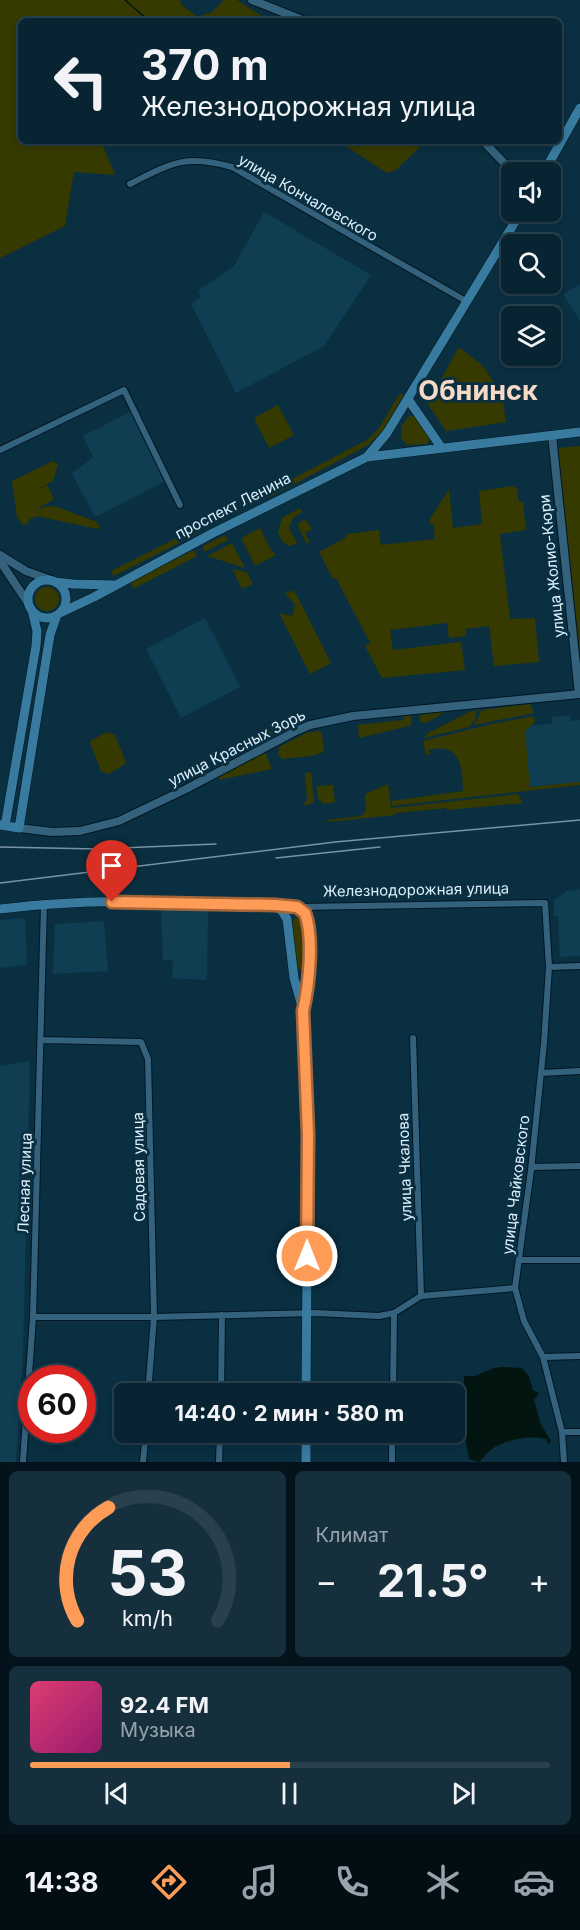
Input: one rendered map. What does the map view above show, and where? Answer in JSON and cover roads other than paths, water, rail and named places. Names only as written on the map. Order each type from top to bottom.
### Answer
[{"type":"main road","points":[[562,140],[580,108]]},
{"type":"main road","points":[[550,162],[560,144]]},
{"type":"main road","points":[[367,457],[387,434],[515,222]]},
{"type":"main road","points":[[408,399],[441,447]]},
{"type":"main road","points":[[367,457],[580,432]]},
{"type":"main road","name":"проспект Ленина","points":[[58,614],[367,457]]},
{"type":"main road","points":[[42,580],[53,581],[62,588],[66,596],[65,605],[58,614],[50,635],[19,828],[2,825],[36,646],[37,631],[29,593],[34,585],[42,580]]},
{"type":"main road","name":"проспект Ленина","points":[[53,581],[114,585]]},
{"type":"main road","points":[[31,608],[44,617],[58,614]]},
{"type":"main road","name":"Железнодорожная улица","points":[[0,909],[44,904],[134,901],[297,907]]},
{"type":"main road","points":[[275,905],[282,910],[287,919],[292,970],[303,1011],[308,1134],[306,1383]]},
{"type":"main road","points":[[287,919],[291,910],[297,907],[304,911],[307,918],[308,991],[303,1011]]},
{"type":"main road","points":[[292,970],[302,973],[309,966]]},
{"type":"main road","points":[[306,1443],[306,1462]]},
{"type":"street","points":[[252,0],[297,18]]},
{"type":"street","points":[[486,144],[503,162]]},
{"type":"street","name":"улица Кончаловского","points":[[130,184],[167,165],[184,160],[206,160],[232,167],[466,301]]},
{"type":"street","points":[[0,450],[124,390],[180,505]]},
{"type":"street","name":"улица Жолио-Кюри","points":[[552,435],[580,694]]},
{"type":"street","name":"проспект Ленина","points":[[0,555],[26,571],[53,581]]},
{"type":"street","points":[[0,561],[31,608]]},
{"type":"street","name":"улица Красных Зорь","points":[[19,828],[52,832],[80,831],[119,821],[186,789],[296,731],[328,720],[580,694]]},
{"type":"street","name":"Железнодорожная улица","points":[[297,907],[545,903]]},
{"type":"street","name":"улица Чайковского","points":[[545,903],[549,967],[541,1072],[532,1167],[520,1260],[514,1288],[524,1321],[543,1357],[562,1432],[564,1462]]},
{"type":"street","name":"Лесная улица","points":[[23,1462],[33,1317],[44,904]]},
{"type":"street","points":[[307,918],[316,907]]},
{"type":"street","points":[[549,967],[580,966]]},
{"type":"street","name":"улица Чкалова","points":[[413,1038],[421,1296]]},
{"type":"street","name":"Садовая улица","points":[[41,1040],[141,1042],[148,1059],[154,1317],[149,1383]]},
{"type":"street","points":[[541,1072],[580,1071]]},
{"type":"street","points":[[532,1167],[580,1166]]},
{"type":"street","points":[[520,1260],[580,1260]]},
{"type":"street","points":[[33,1317],[307,1314],[379,1316],[394,1313],[421,1296],[514,1288]]},
{"type":"street","points":[[393,1383],[394,1313]]},
{"type":"street","points":[[220,1383],[222,1315]]},
{"type":"street","points":[[543,1357],[580,1356]]},
{"type":"street","points":[[562,1432],[580,1431]]},
{"type":"street","points":[[144,1462],[145,1443]]},
{"type":"street","points":[[219,1462],[220,1443]]},
{"type":"street","points":[[392,1443],[392,1462]]},
{"type":"waterway","points":[[125,0],[146,18]]},
{"type":"railway","points":[[0,883],[335,842],[580,820]]},
{"type":"railway","points":[[0,847],[97,849],[216,844]]},
{"type":"railway","points":[[276,858],[380,847]]},
{"type":"district","name":"Обнинск","points":[[478,391]]}]
